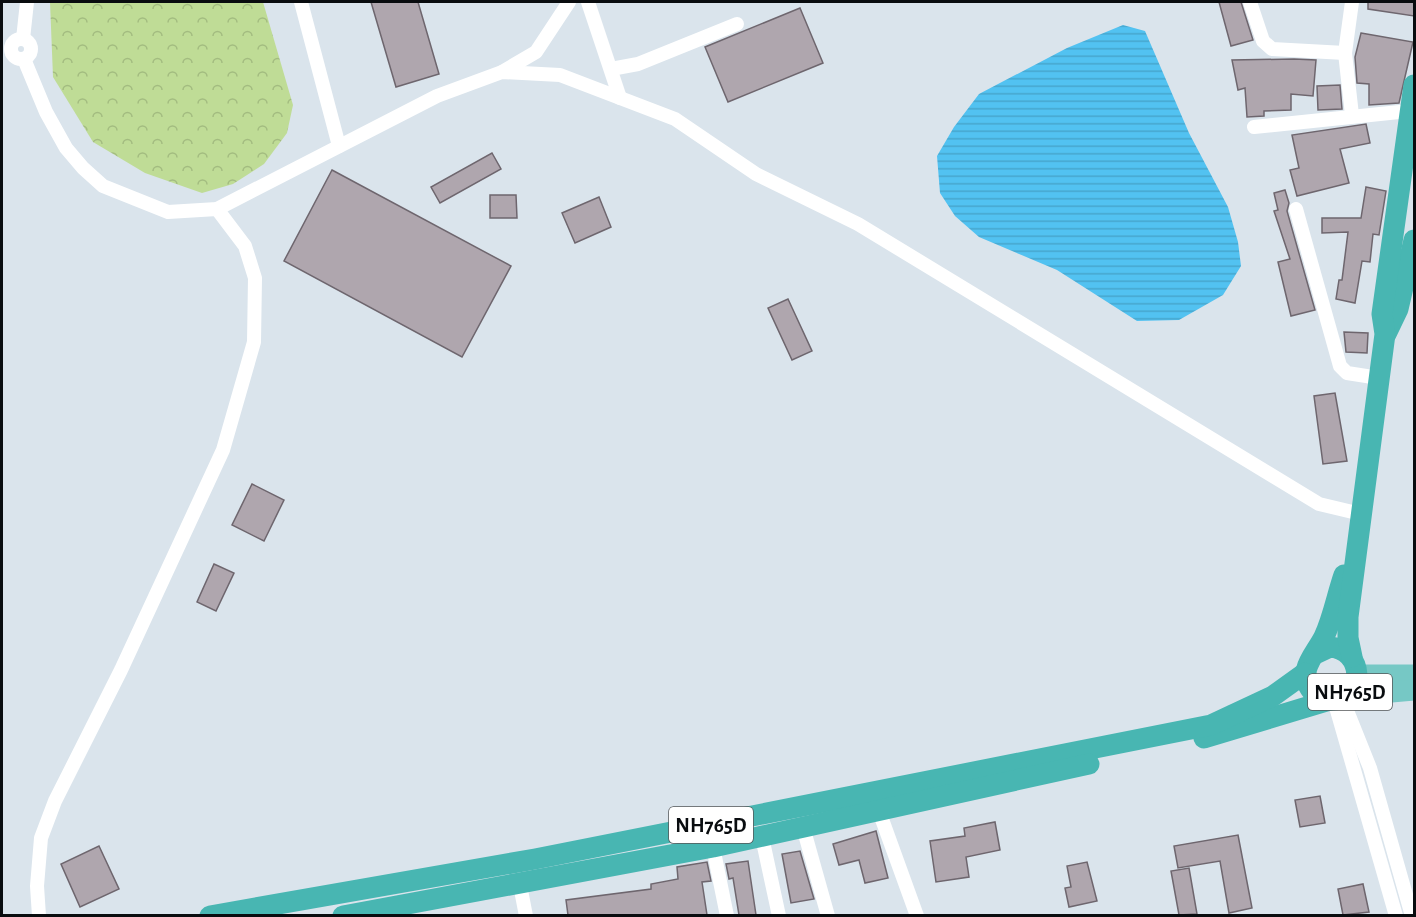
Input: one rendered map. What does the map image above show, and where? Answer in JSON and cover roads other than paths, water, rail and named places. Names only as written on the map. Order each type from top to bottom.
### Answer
[{"type":"highway","name":"NH765D","points":[[343,915],[408,909],[713,848],[1217,736],[1338,698],[1356,683],[1355,666],[1348,638],[1348,617],[1385,334],[1382,314],[1414,85]]},
{"type":"highway","name":"NH765D","points":[[1385,334],[1398,309],[1414,240]]},
{"type":"highway","name":"NH765D","points":[[1338,698],[1315,694],[1306,680],[1309,664],[1324,637],[1360,522]]},
{"type":"highway","name":"NH765D","points":[[210,915],[546,857],[1211,725],[1273,696],[1330,647],[1345,651],[1355,666]]},
{"type":"main road","points":[[1355,666],[1414,675]]},
{"type":"main road","points":[[1338,698],[1414,690]]},
{"type":"street","points":[[27,2],[23,39],[27,40],[32,49],[13,57],[66,148],[103,186],[168,212],[217,209],[437,96],[502,72],[536,52],[569,2]]},
{"type":"street","points":[[301,2],[339,146]]},
{"type":"street","points":[[588,2],[620,98]]},
{"type":"street","points":[[1250,2],[1263,41],[1272,48],[1345,53]]},
{"type":"street","points":[[1352,2],[1345,53],[1352,115]]},
{"type":"street","points":[[610,69],[638,64],[737,24]]},
{"type":"street","points":[[502,72],[560,75],[675,119],[756,174],[858,224],[1319,504],[1360,522]]},
{"type":"street","points":[[1254,127],[1352,115],[1409,111]]},
{"type":"street","points":[[39,915],[37,886],[41,838],[55,801],[121,670],[223,450],[254,342],[255,278],[245,246],[217,209]]},
{"type":"street","points":[[1296,209],[1340,366],[1347,373],[1379,378]]},
{"type":"street","points":[[1338,698],[1396,915]]},
{"type":"street","points":[[1338,698],[1370,768],[1412,915]]},
{"type":"street","points":[[879,811],[917,915]]},
{"type":"street","points":[[803,827],[828,915]]},
{"type":"street","points":[[762,837],[779,915]]},
{"type":"street","points":[[713,848],[728,915]]},
{"type":"street","points":[[520,885],[526,915]]},
{"type":"water","points":[[1123,25],[1145,31],[1189,133],[1228,207],[1238,242],[1241,266],[1223,295],[1179,320],[1137,321],[1057,270],[979,237],[955,216],[940,193],[937,156],[954,127],[979,94],[1067,48]]}]
